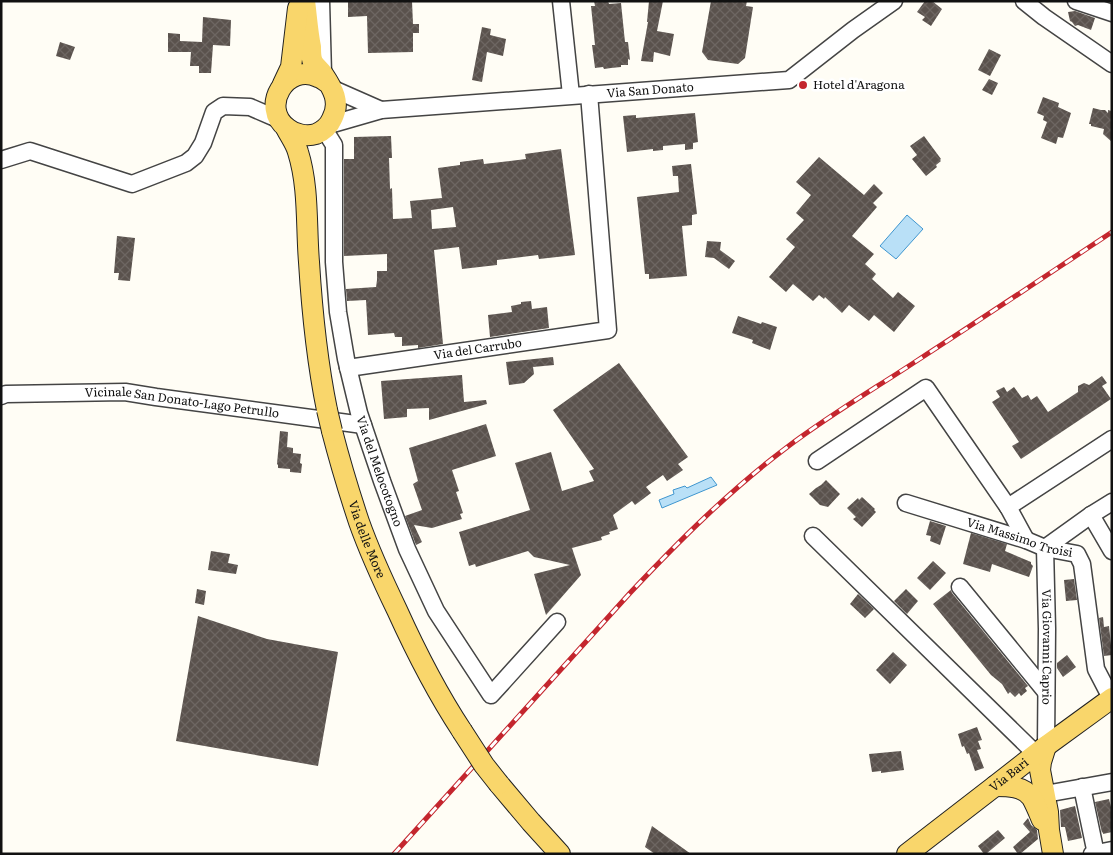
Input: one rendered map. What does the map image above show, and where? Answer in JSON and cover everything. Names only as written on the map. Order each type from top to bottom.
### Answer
[{"type":"main road","points":[[299,1],[291,67],[276,98],[275,105],[276,113],[298,150],[304,176]]},
{"type":"main road","points":[[304,176],[308,152],[336,111],[336,96],[313,62],[305,1]]},
{"type":"main road","points":[[281,87],[293,77],[305,74],[318,76],[327,82]]},
{"type":"main road","points":[[283,124],[300,135],[322,130]]},
{"type":"main road","name":"Via delle More","points":[[304,176],[309,261],[320,377],[343,474],[357,515],[378,569],[425,668],[447,708],[484,765],[560,854]]},
{"type":"main road","name":"Via Bari","points":[[907,854],[995,786],[1038,771],[1112,698]]},
{"type":"main road","points":[[995,786],[1011,786],[1020,789],[1038,771]]},
{"type":"main road","points":[[1038,771],[1039,815],[1049,830],[1053,854]]},
{"type":"street","points":[[321,1],[327,82],[381,110]]},
{"type":"street","points":[[561,1],[571,95]]},
{"type":"street","name":"Via San Donato","points":[[381,110],[789,80],[894,1]]},
{"type":"street","points":[[1024,1],[1112,64]]},
{"type":"street","points":[[1076,1],[1112,13]]},
{"type":"street","points":[[250,107],[281,87]]},
{"type":"street","name":"Via del Carrubo","points":[[348,368],[608,330],[589,94]]},
{"type":"street","points":[[1,160],[30,151],[132,184],[186,163],[195,156],[203,143],[214,112],[223,106],[250,107],[283,124]]},
{"type":"street","points":[[322,130],[381,110]]},
{"type":"street","name":"Via del Melocotogno","points":[[322,130],[334,145],[334,262],[338,312],[348,368],[382,480],[407,549],[436,611],[491,695],[557,622]]},
{"type":"street","points":[[817,461],[926,388],[1008,508],[1026,540]]},
{"type":"street","name":"Vicinale San Donato-Lago Petrullo","points":[[1,396],[6,394],[125,392],[364,425]]},
{"type":"street","points":[[1008,508],[1110,442]]},
{"type":"street","points":[[1045,548],[1091,514],[1112,502]]},
{"type":"street","name":"Via Massimo Troisi","points":[[906,503],[1026,540],[1045,548],[1077,554],[1082,564],[1096,669],[1112,698]]},
{"type":"street","points":[[1091,514],[1112,551]]},
{"type":"street","points":[[813,536],[1038,771],[1065,790],[1112,782]]},
{"type":"street","name":"Via Giovanni Caprio","points":[[1038,771],[1046,692],[1045,548]]},
{"type":"street","points":[[960,587],[1046,692]]},
{"type":"street","points":[[1082,787],[1099,853]]},
{"type":"water","points":[[907,215],[923,229],[896,259],[880,246]]},
{"type":"water","points":[[711,477],[717,485],[662,508],[659,500],[674,494],[673,490],[685,486],[687,488]]},
{"type":"building","points":[[348,1],[412,1],[413,24],[419,24],[419,33],[413,33],[413,52],[368,53],[367,16],[348,17]]},
{"type":"building","points":[[594,1],[608,1],[609,4],[621,3],[625,42],[628,42],[630,60],[628,59],[628,65],[604,69],[603,67],[595,68],[592,45],[595,45],[591,6],[595,6]]},
{"type":"building","points":[[649,1],[663,1],[657,31],[674,34],[670,56],[654,52],[653,62],[641,61],[648,22]]},
{"type":"building","points":[[711,1],[747,1],[746,6],[753,7],[745,58],[738,64],[708,60],[702,52]]},
{"type":"building","points":[[925,1],[932,1],[942,9],[931,26],[922,20],[925,17],[917,12]]},
{"type":"building","points":[[1075,11],[1095,18],[1091,30],[1078,25],[1075,26],[1070,21],[1068,12]]},
{"type":"building","points":[[203,17],[231,20],[230,46],[213,45],[211,73],[199,73],[199,66],[190,66],[191,52],[168,52],[168,33],[180,34],[180,41],[202,42]]},
{"type":"building","points":[[482,27],[491,29],[490,35],[506,39],[503,56],[487,52],[482,82],[472,80]]},
{"type":"building","points":[[60,42],[75,47],[70,60],[56,56]]},
{"type":"building","points":[[989,49],[1001,55],[990,76],[978,70]]},
{"type":"building","points":[[989,79],[998,83],[992,95],[982,90]]},
{"type":"building","points":[[1043,97],[1059,103],[1058,107],[1071,113],[1063,138],[1058,137],[1056,144],[1041,138],[1047,122],[1043,120],[1044,116],[1037,113]]},
{"type":"building","points":[[1093,108],[1105,110],[1108,113],[1108,110],[1112,111],[1112,142],[1103,134],[1104,129],[1089,124]]},
{"type":"building","points":[[695,113],[698,142],[693,143],[693,149],[685,150],[685,144],[663,146],[663,150],[653,151],[653,149],[627,152],[623,116],[636,115],[636,118]]},
{"type":"building","points":[[391,136],[392,158],[389,158],[393,219],[412,218],[410,201],[442,198],[438,168],[460,165],[460,162],[483,159],[484,164],[526,159],[525,154],[561,149],[575,255],[539,259],[538,255],[497,260],[497,265],[462,269],[459,247],[434,250],[443,344],[418,348],[418,345],[402,346],[402,337],[395,337],[394,333],[368,335],[366,300],[347,301],[346,289],[376,287],[377,271],[387,271],[387,254],[344,256],[344,159],[354,159],[354,137]],"holes":[[[453,207],[456,227],[432,229],[431,210]]]},
{"type":"building","points":[[924,136],[941,159],[936,165],[937,167],[926,176],[912,159],[917,155],[910,146]]},
{"type":"building","points":[[819,157],[864,195],[874,184],[883,193],[873,203],[877,207],[852,236],[874,254],[865,264],[876,274],[872,279],[893,298],[898,292],[915,306],[894,332],[874,315],[869,321],[849,305],[842,313],[825,297],[824,299],[819,295],[813,301],[793,284],[786,292],[769,277],[795,247],[786,239],[804,220],[796,213],[811,195],[796,182]]},
{"type":"building","points":[[691,164],[697,214],[692,215],[692,225],[682,226],[687,276],[649,279],[649,274],[645,274],[637,197],[679,192],[678,176],[673,176],[672,166]]},
{"type":"building","points":[[117,236],[135,238],[130,281],[118,280],[119,273],[114,273]]},
{"type":"building","points":[[707,241],[721,242],[720,250],[735,261],[729,269],[714,258],[705,257]]},
{"type":"building","points":[[531,301],[532,309],[547,307],[549,328],[490,337],[488,315],[512,312],[511,306]]},
{"type":"building","points":[[738,316],[777,327],[770,350],[752,343],[753,340],[732,333]]},
{"type":"building","points":[[553,357],[554,365],[533,367],[534,374],[524,383],[509,385],[506,362]]},
{"type":"building","points":[[619,363],[688,457],[678,464],[683,470],[667,481],[663,475],[646,487],[651,493],[635,505],[632,501],[613,515],[618,529],[601,537],[602,540],[572,548],[581,575],[546,615],[534,574],[570,565],[534,557],[528,551],[476,567],[475,564],[469,566],[459,532],[530,510],[515,463],[551,452],[562,491],[594,481],[589,471],[594,469],[553,410]]},
{"type":"building","points":[[462,375],[464,402],[486,400],[487,404],[429,420],[429,408],[407,409],[407,417],[384,419],[381,381]]},
{"type":"building","points":[[1102,376],[1107,383],[1102,386],[1111,399],[1021,459],[1012,446],[1019,442],[992,402],[1000,397],[996,391],[1004,387],[1007,392],[1014,387],[1022,398],[1028,395],[1031,400],[1037,396],[1048,412],[1078,392],[1078,386],[1084,383],[1089,385]]},
{"type":"building","points":[[486,424],[496,456],[452,470],[459,491],[456,492],[463,513],[460,514],[462,519],[432,528],[414,525],[422,542],[416,545],[405,516],[422,510],[413,484],[418,481],[409,448]]},
{"type":"building","points":[[280,431],[288,432],[287,447],[293,448],[293,453],[301,454],[301,473],[290,472],[290,469],[278,468]]},
{"type":"building","points":[[826,480],[840,494],[828,507],[820,505],[809,494]]},
{"type":"building","points":[[862,497],[876,512],[862,527],[853,519],[856,517],[847,508],[858,498],[859,500]]},
{"type":"building","points":[[930,521],[946,526],[940,545],[930,541],[931,536],[926,535]]},
{"type":"building","points":[[971,533],[1007,544],[1005,551],[1031,562],[1033,566],[1029,577],[992,564],[990,572],[963,564]]},
{"type":"building","points":[[211,551],[230,554],[228,563],[238,565],[236,574],[208,570]]},
{"type":"building","points":[[933,561],[946,573],[930,590],[917,578]]},
{"type":"building","points":[[1074,579],[1077,600],[1066,601],[1064,580]]},
{"type":"building","points":[[197,589],[206,591],[204,605],[195,603]]},
{"type":"building","points":[[906,589],[918,601],[907,614],[894,601]]},
{"type":"building","points":[[951,590],[1028,686],[1025,688],[1027,691],[1021,696],[1019,693],[1015,697],[1010,692],[1008,694],[1002,684],[991,675],[933,604]]},
{"type":"building","points":[[858,594],[874,609],[865,618],[850,604]]},
{"type":"building","points":[[198,616],[267,639],[338,652],[318,766],[176,741]]},
{"type":"building","points":[[1103,617],[1104,627],[1109,626],[1112,655],[1104,656],[1099,618]]},
{"type":"building","points":[[893,652],[907,665],[890,684],[876,670]]},
{"type":"building","points":[[1067,655],[1076,667],[1063,677],[1057,668],[1057,663]]},
{"type":"building","points":[[977,727],[982,740],[978,741],[981,749],[977,750],[984,768],[975,771],[969,753],[967,754],[964,746],[962,747],[958,734]]},
{"type":"building","points":[[901,751],[904,770],[881,773],[881,771],[872,772],[869,754]]},
{"type":"building","points":[[1109,799],[1112,811],[1112,832],[1103,834],[1095,802]]},
{"type":"building","points":[[1075,806],[1082,838],[1068,841],[1065,827],[1061,827],[1060,810]]},
{"type":"building","points":[[1028,818],[1031,825],[1037,830],[1038,839],[1018,854],[1013,847],[1030,832],[1023,824]]},
{"type":"building","points":[[652,826],[691,854],[655,854],[645,847]]},
{"type":"building","points":[[998,830],[1005,838],[984,854],[978,846]]},
{"type":"railway","points":[[394,854],[630,593],[744,481],[818,425],[1112,232]]},
{"type":"place","name":"Hotel d'Aragona","points":[[803,85]]}]
